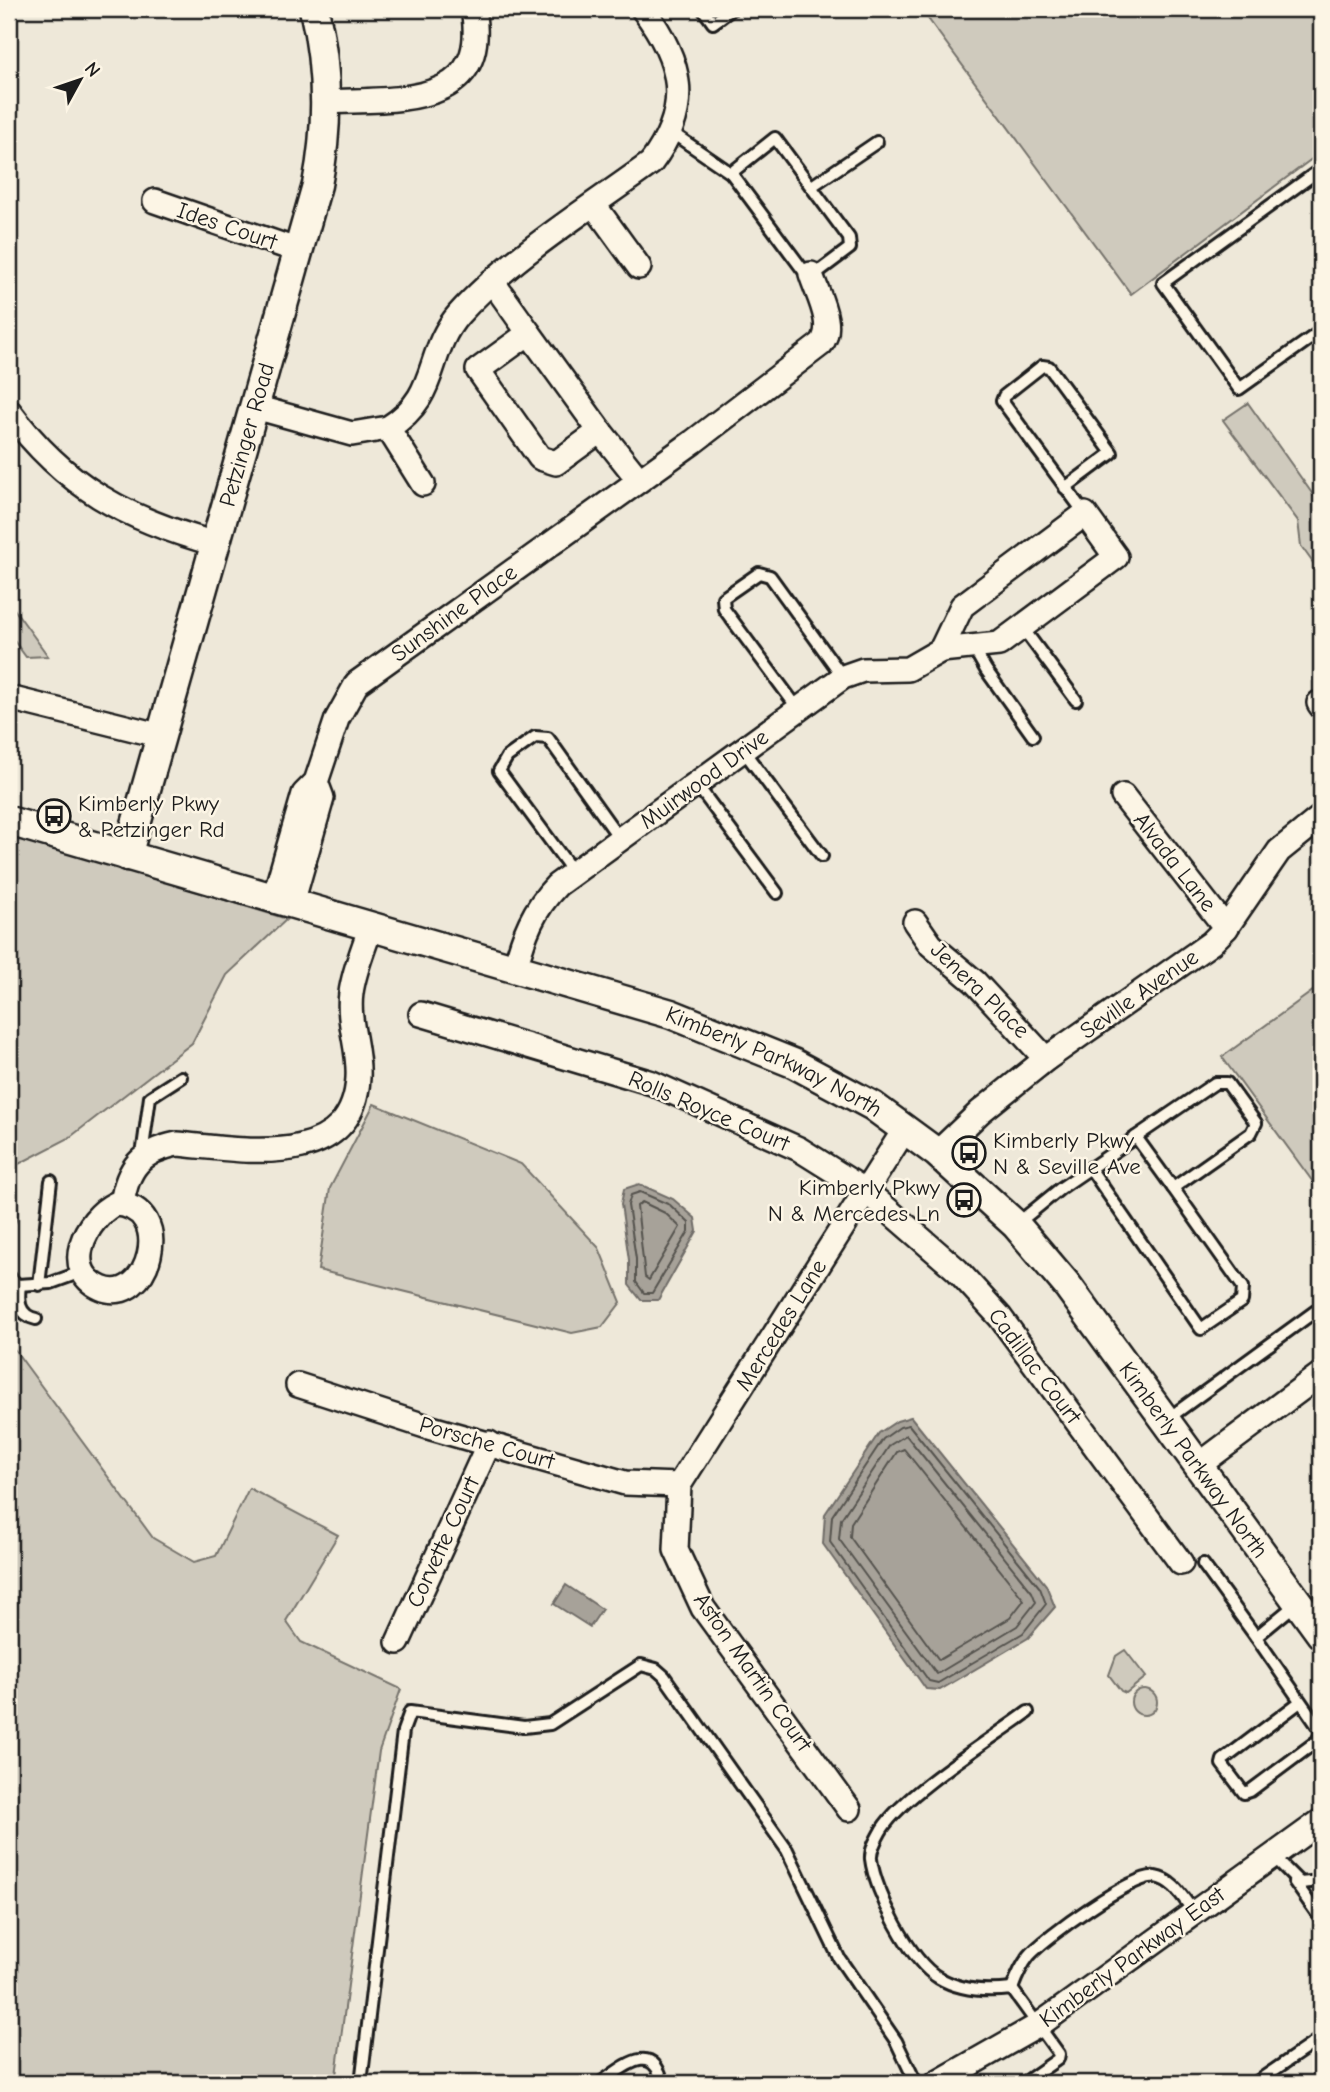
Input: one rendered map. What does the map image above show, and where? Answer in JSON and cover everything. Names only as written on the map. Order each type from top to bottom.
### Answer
[{"type":"street","name":"Petzinger Road","points":[[127,856],[299,251],[324,150],[326,102],[322,44],[314,9]]},
{"type":"street","points":[[326,102],[417,97],[440,91],[458,81],[474,50],[473,9]]},
{"type":"street","points":[[255,407],[352,434],[388,428],[403,419],[425,393],[444,335],[457,316],[492,281],[651,163],[671,132],[679,96],[677,72],[657,28],[643,9]]},
{"type":"street","name":"Ides Court","points":[[155,201],[299,251]]},
{"type":"street","points":[[594,205],[639,267]]},
{"type":"street","name":"Sunshine Place","points":[[283,900],[304,794],[316,782],[337,719],[357,683],[639,480],[821,344],[827,337],[828,321],[811,274]]},
{"type":"street","points":[[492,281],[639,480]]},
{"type":"street","points":[[530,333],[478,370],[532,447],[544,461],[556,463],[600,430]]},
{"type":"street","points":[[9,411],[43,453],[90,494],[136,518],[216,544]]},
{"type":"street","points":[[388,428],[423,484]]},
{"type":"street","points":[[941,650],[962,606],[1085,514]]},
{"type":"street","name":"Muirwood Drive","points":[[515,968],[523,935],[536,907],[557,884],[843,677],[863,670],[908,669],[941,650],[999,644],[1116,557],[1085,514]]},
{"type":"street","points":[[9,698],[162,736]]},
{"type":"street","name":"Alvada Lane","points":[[1123,796],[1226,928]]},
{"type":"street","name":"Seville Avenue","points":[[937,1153],[980,1112],[1046,1059],[1193,958],[1226,928],[1279,851],[1321,817]]},
{"type":"street","name":"Kimberly Parkway North","points":[[9,821],[671,1014],[793,1063],[873,1106],[937,1153],[1016,1225],[1067,1285],[1321,1633]]},
{"type":"street","name":"Jenera Place","points":[[915,922],[931,944],[975,982],[1046,1059]]},
{"type":"street","points":[[122,1204],[130,1170],[142,1155],[177,1144],[286,1151],[307,1147],[340,1123],[355,1096],[358,1080],[358,1061],[351,1027],[351,991],[372,926]]},
{"type":"street","name":"Rolls Royce Court","points":[[421,1014],[652,1083],[799,1149],[866,1191]]},
{"type":"street","name":"Mercedes Lane","points":[[679,1485],[905,1129]]},
{"type":"street","name":"Cadillac Court","points":[[866,1191],[957,1270],[1000,1317],[1192,1564]]},
{"type":"street","points":[[122,1204],[138,1212],[148,1226],[151,1243],[148,1264],[135,1281],[117,1290],[101,1288],[84,1271],[80,1250],[87,1228],[105,1209],[122,1204]]},
{"type":"street","points":[[1199,1465],[1321,1374]]},
{"type":"street","name":"Porsche Court","points":[[298,1385],[428,1427],[625,1482],[679,1485]]},
{"type":"street","name":"Corvette Court","points":[[398,1642],[489,1443]]},
{"type":"street","name":"Aston Martin Court","points":[[679,1485],[676,1550],[703,1608],[849,1809]]},
{"type":"street","name":"Kimberly Parkway East","points":[[937,2083],[1039,2025],[1194,1912],[1280,1865],[1321,1821]]},
{"type":"lane","points":[[702,9],[713,23],[732,9]]},
{"type":"lane","name":"Sunshine Place","points":[[671,132],[731,173],[806,274],[811,274]]},
{"type":"lane","points":[[731,173],[775,138],[849,238],[850,248],[811,274]]},
{"type":"lane","points":[[812,186],[877,142]]},
{"type":"lane","points":[[1321,169],[1163,283],[1239,389],[1321,331]]},
{"type":"lane","points":[[1065,488],[1112,453],[1049,366],[1042,366],[1004,396],[1002,401],[1065,488],[1085,514]]},
{"type":"lane","points":[[799,710],[724,609],[723,598],[759,573],[770,576],[843,677]]},
{"type":"lane","points":[[1022,627],[1076,700]]},
{"type":"lane","points":[[973,647],[1033,736]]},
{"type":"lane","points":[[574,873],[499,771],[507,757],[535,737],[548,738],[620,839]]},
{"type":"lane","points":[[743,750],[821,856]]},
{"type":"lane","points":[[697,785],[777,893]]},
{"type":"lane","points":[[142,1155],[150,1097],[181,1077]]},
{"type":"lane","points":[[1016,1225],[1090,1168],[1215,1083],[1227,1083],[1256,1123],[1251,1133],[1172,1188]]},
{"type":"lane","points":[[1090,1168],[1201,1329],[1242,1301],[1243,1287],[1136,1137]]},
{"type":"lane","points":[[39,1285],[51,1181]]},
{"type":"lane","points":[[9,1276],[20,1285],[39,1285],[84,1271]]},
{"type":"lane","points":[[20,1285],[22,1311],[28,1317],[36,1319]]},
{"type":"lane","points":[[1166,1420],[1321,1307]]},
{"type":"lane","points":[[1192,1564],[1256,1637],[1321,1732],[1317,1741],[1244,1793],[1222,1764],[1223,1760],[1300,1702]]},
{"type":"lane","points":[[1256,1637],[1259,1631],[1298,1602]]},
{"type":"lane","points":[[361,2083],[403,1731],[410,1712],[524,1727],[550,1724],[641,1665],[656,1669],[664,1676],[787,1850],[839,1958],[897,2041],[916,2083]]},
{"type":"lane","points":[[1012,1990],[988,1992],[955,1986],[924,1967],[900,1930],[878,1883],[871,1856],[875,1842],[890,1818],[930,1784],[1028,1712]]},
{"type":"lane","points":[[1280,1865],[1300,1883],[1321,1881]]},
{"type":"lane","points":[[1280,1865],[1321,1919]]},
{"type":"lane","points":[[1012,1990],[1030,1955],[1118,1889],[1138,1878],[1157,1877],[1172,1885],[1194,1912]]},
{"type":"lane","points":[[1012,1990],[1059,2054],[1058,2059],[1024,2083]]},
{"type":"lane","points":[[1255,2083],[1321,2038]]},
{"type":"lane","points":[[600,2083],[637,2059],[648,2060],[658,2069],[663,2083]]},
{"type":"shaded area","points":[[921,9],[1321,9],[1321,152],[1131,294]]},
{"type":"shaded area","points":[[1248,403],[1321,506],[1321,574],[1301,546],[1298,521],[1223,420]]},
{"type":"shaded area","points":[[9,602],[48,656],[26,657],[9,634]]},
{"type":"shaded area","points":[[9,834],[287,919],[227,975],[192,1043],[69,1138],[9,1169]]},
{"type":"shaded area","points":[[1321,985],[1321,1193],[1222,1057]]},
{"type":"shaded area","points":[[374,1104],[521,1164],[599,1248],[621,1302],[602,1327],[572,1333],[318,1270],[330,1188]]},
{"type":"shaded area","points":[[9,1342],[153,1538],[194,1562],[216,1556],[249,1488],[338,1535],[286,1621],[301,1642],[401,1689],[379,1751],[335,2083],[9,2083]]},
{"type":"shaded area","points":[[1125,1650],[1146,1677],[1126,1693],[1121,1691],[1109,1675],[1116,1656]]},
{"type":"shaded area","points":[[1144,1689],[1153,1693],[1157,1702],[1153,1711],[1144,1715],[1135,1711],[1131,1702],[1135,1693]]},
{"type":"water","points":[[639,1184],[673,1199],[695,1218],[697,1231],[658,1300],[641,1300],[629,1285],[629,1260],[621,1204],[624,1189]]},
{"type":"water","points":[[911,1417],[1046,1585],[1055,1607],[1028,1638],[940,1690],[926,1689],[823,1544],[825,1514],[879,1433],[897,1421]]},
{"type":"water","points":[[566,1585],[602,1609],[590,1627],[554,1604]]},
{"type":"place","name":"Kimberly Pkwy & Petzinger Rd","points":[[54,816]]},
{"type":"place","name":"Kimberly Pkwy N & Seville Ave","points":[[969,1153]]},
{"type":"place","name":"Kimberly Pkwy N & Mercedes Ln","points":[[964,1200]]}]
